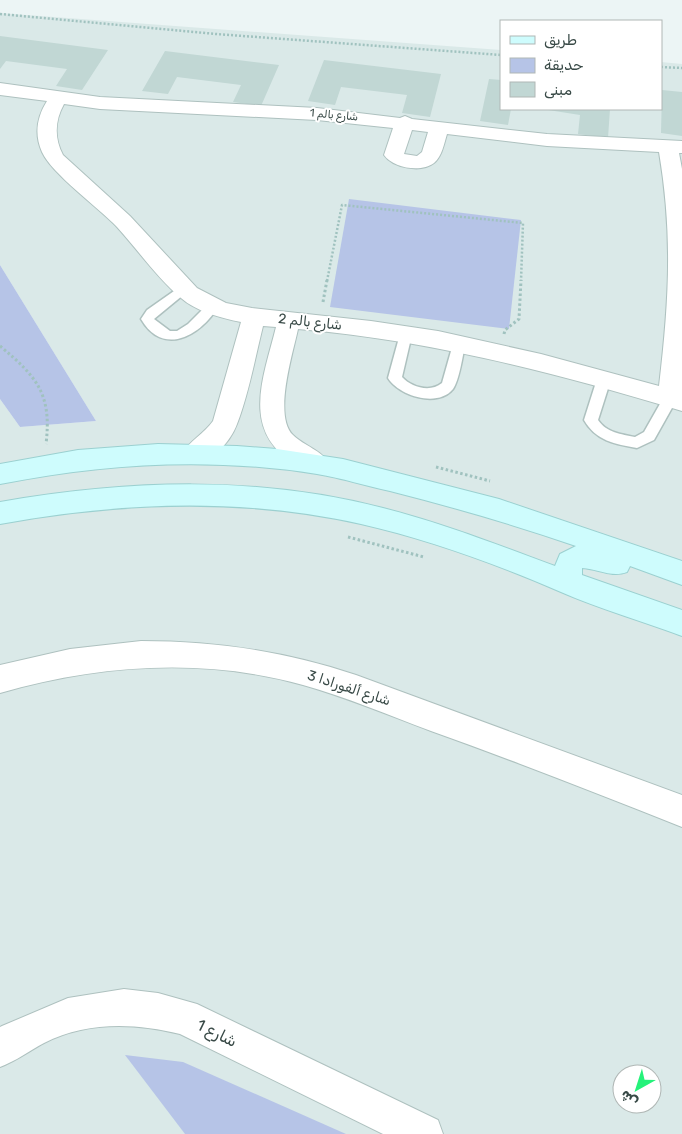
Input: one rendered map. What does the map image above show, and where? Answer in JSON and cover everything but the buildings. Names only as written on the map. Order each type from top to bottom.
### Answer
[{"type":"street","name":"شارع بالم 1","points":[[0,89],[58,99],[142,106],[274,111],[405,122],[547,140],[675,147],[681,265],[676,400]]},
{"type":"street","name":"شارع بالم 2","points":[[58,99],[50,110],[46,122],[49,146],[55,158],[123,221],[184,288],[201,302],[235,314],[319,322],[406,334],[460,344],[604,379],[676,400]]},
{"type":"street","points":[[405,122],[394,155],[398,160],[417,163],[429,158],[440,126]]},
{"type":"street","points":[[195,454],[220,433],[230,410],[254,316]]},
{"type":"street","points":[[289,320],[274,386],[272,415],[274,430],[279,438],[316,464]]},
{"type":"street","points":[[241,368],[260,365],[279,370]]},
{"type":"street","points":[[230,410],[249,418],[272,415]]},
{"type":"street","points":[[0,474],[76,460],[129,456],[195,454],[316,464],[441,492],[513,513],[682,573]]},
{"type":"street","points":[[0,513],[45,504],[112,496],[240,496],[300,502],[360,513],[420,529],[682,623]]},
{"type":"street","points":[[569,582],[568,565],[574,559],[583,555],[682,586]]},
{"type":"street","name":"شارع ألفورادا 3","points":[[0,679],[26,670],[92,658],[158,653],[222,656],[286,668],[348,687],[490,737],[682,811]]},
{"type":"street","name":"شارع 1","points":[[0,1049],[11,1040],[54,1020],[98,1009],[142,1008],[184,1017],[424,1134]]},
{"type":"lane","points":[[184,288],[151,313],[147,319],[149,322],[170,336],[175,337],[189,329],[212,307]]},
{"type":"lane","points":[[406,334],[395,378],[402,386],[415,391],[436,392],[444,390],[448,386],[460,344]]},
{"type":"lane","points":[[604,379],[602,392],[591,420],[595,430],[613,438],[637,443],[649,436],[676,400]]},
{"type":"path","points":[[0,14],[216,34],[500,55]]},
{"type":"path","points":[[662,67],[682,68]]},
{"type":"path","points":[[319,322],[342,205],[522,223],[519,319],[505,330],[501,353]]},
{"type":"path","points":[[0,346],[35,377],[43,390],[50,419],[46,444]]},
{"type":"path","points":[[342,535],[428,558]]},
{"type":"shaded area","points":[[0,13],[500,50],[500,110],[662,110],[662,62],[682,64],[682,1134],[0,1134],[0,399],[20,427],[96,421],[0,265]]},
{"type":"green space","points":[[349,199],[521,220],[509,329],[330,307]]},
{"type":"green space","points":[[0,265],[96,421],[20,427],[0,399]]},
{"type":"green space","points":[[125,1055],[183,1062],[346,1134],[185,1134]]}]
